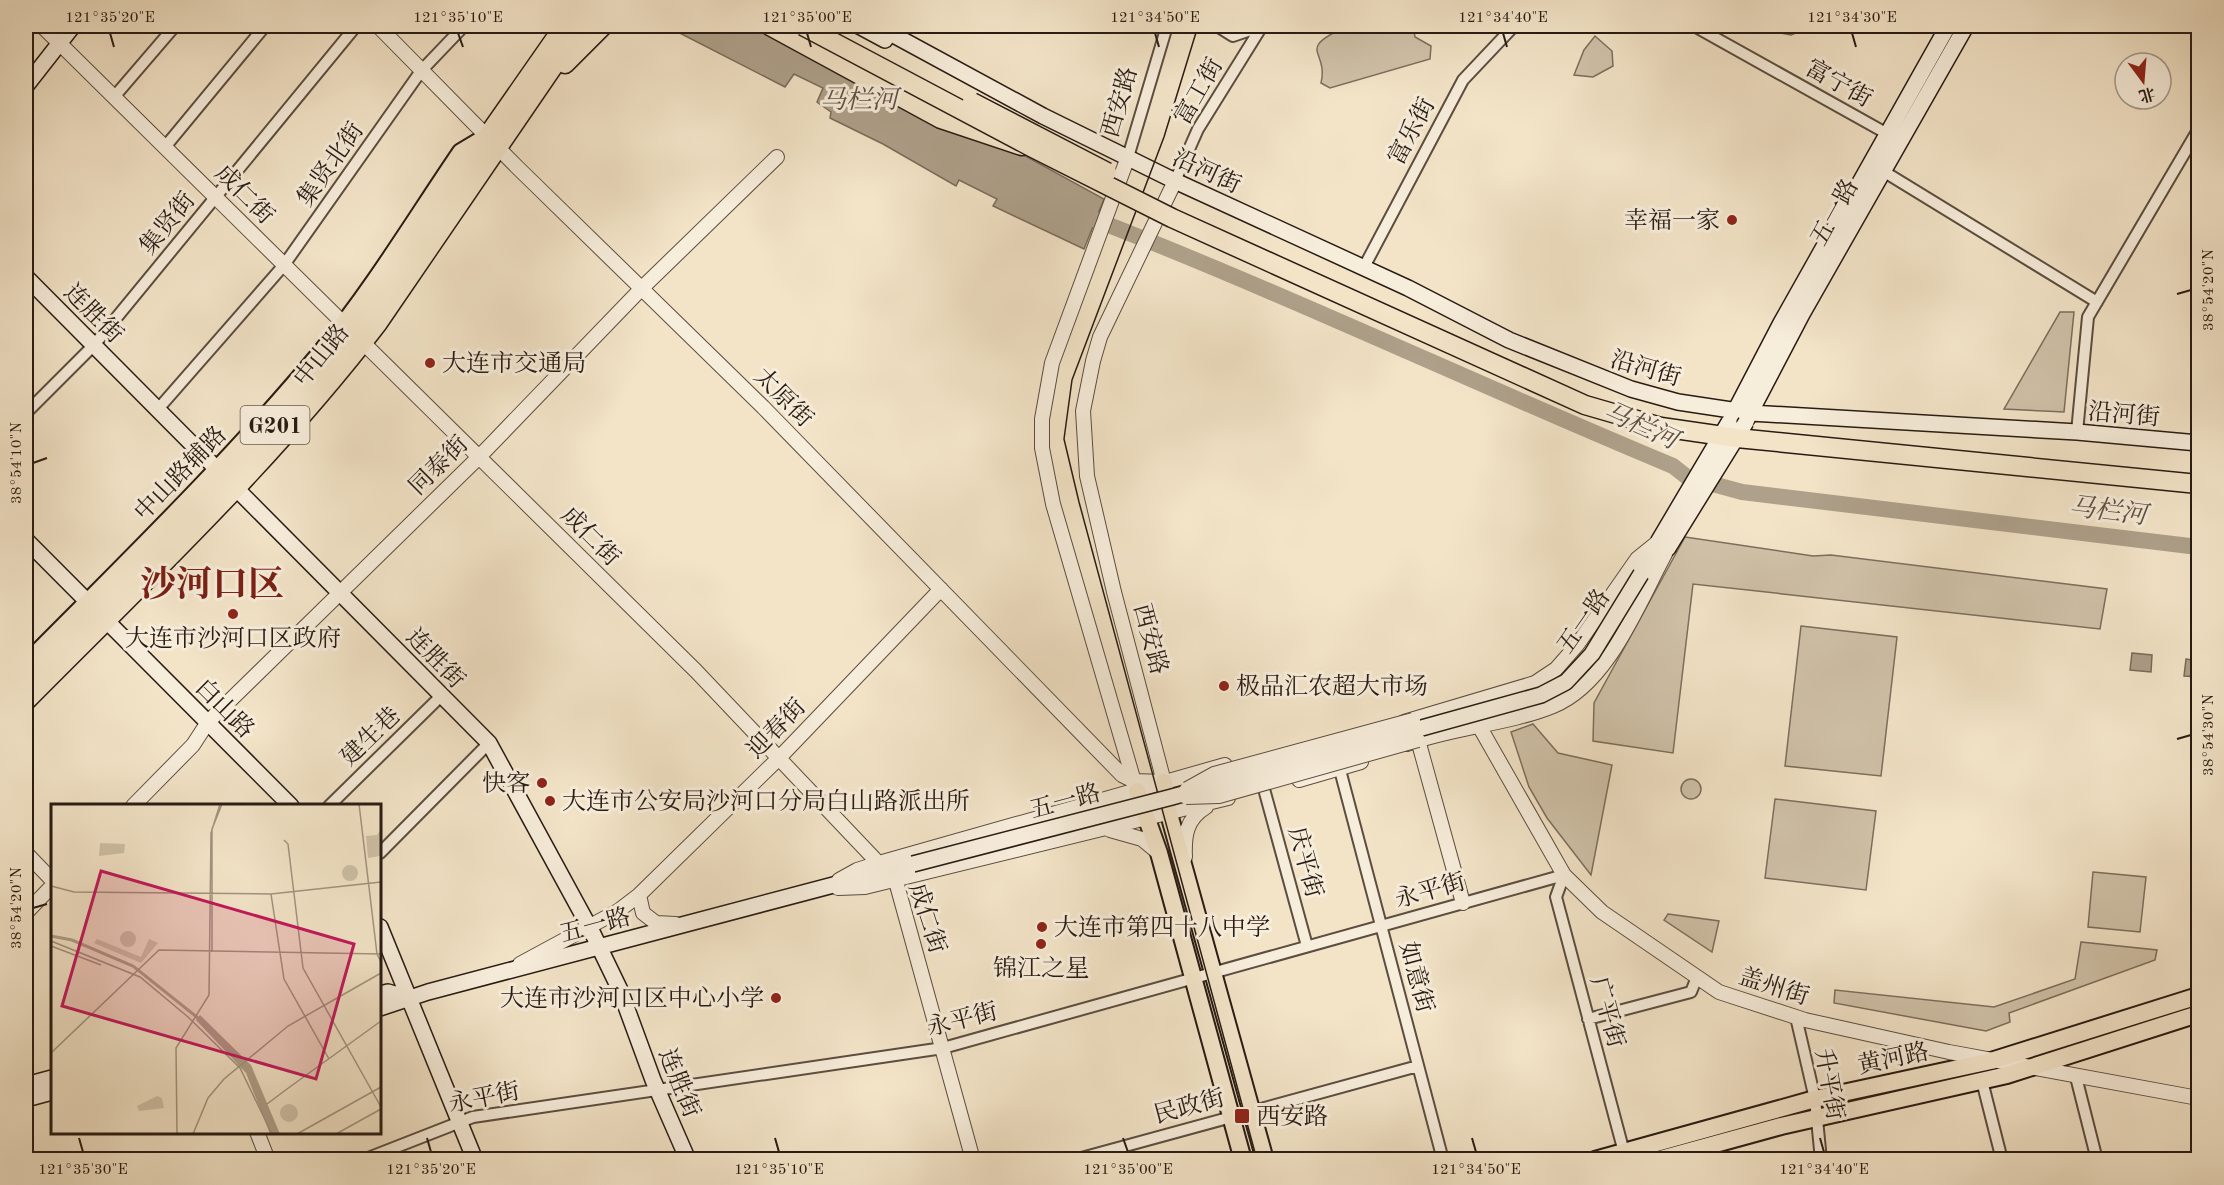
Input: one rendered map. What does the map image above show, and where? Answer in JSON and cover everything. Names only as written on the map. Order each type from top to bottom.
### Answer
[{"type":"highway","name":"中山路","points":[[26,682],[228,478],[353,332],[492,142],[564,26]]},
{"type":"highway","name":"中山路","points":[[492,142],[531,100],[581,26]]},
{"type":"highway","points":[[531,100],[603,26]]},
{"type":"highway","points":[[770,26],[941,119],[1006,142],[1033,148]]},
{"type":"highway","points":[[803,26],[1033,148],[1172,218],[1585,405],[1661,427],[1737,438],[2199,484]]},
{"type":"highway","points":[[827,26],[1178,208],[1588,397],[1663,419],[1738,430],[2199,476]]},
{"type":"highway","name":"中山路","points":[[26,702],[97,611]]},
{"type":"main road","points":[[26,86],[73,26]]},
{"type":"main road","name":"沿河街","points":[[859,26],[1048,128],[1115,160],[1128,157]]},
{"type":"main road","name":"沿河街","points":[[877,26],[1043,116],[1175,181],[1509,340],[1588,374],[1678,402],[1740,417],[2077,432],[2199,443]]},
{"type":"main road","name":"五一路","points":[[1740,417],[1781,322],[1948,26]]},
{"type":"main road","name":"五一路","points":[[381,1008],[408,998],[1168,798],[1541,695],[1566,682],[1592,654],[1641,574],[1663,545],[1802,314],[1966,26]]},
{"type":"main road","name":"中山路辅路","points":[[26,664],[97,611],[228,478],[353,332],[461,152],[492,142]]},
{"type":"main road","name":"连胜街","points":[[26,277],[159,408],[489,743],[589,927],[620,990],[658,1090],[688,1160]]},
{"type":"main road","name":"白山路","points":[[26,540],[289,804]]},
{"type":"main road","points":[[1136,786],[1159,853],[1243,1160]]},
{"type":"main road","name":"西安路","points":[[1168,798],[1185,875],[1265,1160]]},
{"type":"main road","points":[[381,930],[476,1160]]},
{"type":"main road","name":"五一路","points":[[381,994],[388,992],[408,998]]},
{"type":"main road","name":"黄河路","points":[[1595,1160],[1625,1155],[1815,1099],[1991,1061],[2199,996]]},
{"type":"main road","name":"黄河路","points":[[1657,1160],[1817,1118],[1982,1081],[2199,1014]]},
{"type":"main road","points":[[26,1085],[51,1078]]},
{"type":"main road","points":[[26,1099],[51,1092]]},
{"type":"street","name":"成仁街","points":[[42,26],[780,757],[897,885],[973,1160]]},
{"type":"street","points":[[114,97],[175,26]]},
{"type":"street","points":[[165,147],[265,26]]},
{"type":"street","name":"集贤街","points":[[26,413],[94,345],[356,26]]},
{"type":"street","name":"太原街","points":[[378,26],[492,142],[642,288],[1114,766],[1136,786],[1168,798]]},
{"type":"street","name":"集贤北街","points":[[159,408],[284,265],[421,71],[464,26]]},
{"type":"street","name":"西安路","points":[[1128,157],[1167,26]]},
{"type":"street","points":[[1217,26],[1233,36],[1262,26]]},
{"type":"street","name":"富工街","points":[[1175,181],[1198,129],[1262,26]]},
{"type":"street","name":"富乐街","points":[[1364,269],[1463,80],[1514,26]]},
{"type":"street","name":"富宁街","points":[[1694,26],[1901,141]]},
{"type":"street","points":[[2077,432],[2088,317],[2199,130]]},
{"type":"street","name":"同泰街","points":[[135,804],[193,745],[208,723],[479,457],[642,288],[777,157]]},
{"type":"street","points":[[1128,157],[1052,363],[1042,419],[1042,448],[1053,504],[1136,786]]},
{"type":"street","points":[[1883,171],[2097,302]]},
{"type":"street","name":"西安路","points":[[1168,798],[1113,592],[1087,476],[1083,411],[1092,361],[1116,304],[1175,181]]},
{"type":"street","points":[[1168,798],[1214,774],[1413,720],[1535,683],[1556,669],[1577,645],[1637,558],[1663,545]]},
{"type":"street","points":[[1168,798],[1219,796],[1477,724],[1554,706],[1587,685],[1607,660],[1663,545]]},
{"type":"street","name":"迎春街","points":[[502,973],[589,927],[639,895],[780,757],[941,589]]},
{"type":"street","name":"建生巷","points":[[331,804],[441,696]]},
{"type":"street","name":"盖州街","points":[[1469,704],[1477,724],[1564,875],[1602,912],[1719,992],[1796,1017],[1991,1061],[2032,1066],[2076,1077],[2199,1098]]},
{"type":"street","points":[[1156,755],[1170,770],[1215,768],[1330,736],[1413,720]]},
{"type":"street","points":[[1185,875],[1186,828],[1198,812],[1216,801],[1340,770],[1418,740]]},
{"type":"street","points":[[1418,740],[1463,903]]},
{"type":"street","points":[[381,852],[489,743]]},
{"type":"street","points":[[1100,802],[1109,797],[1117,786],[1114,766]]},
{"type":"street","points":[[885,871],[1093,832],[1146,819],[1168,798],[1215,768]]},
{"type":"street","name":"如意街","points":[[1340,770],[1443,1160]]},
{"type":"street","points":[[885,871],[1100,802],[1136,786],[1168,798],[1216,801]]},
{"type":"street","name":"庆平街","points":[[1264,789],[1307,946]]},
{"type":"street","points":[[1093,832],[1110,830],[1134,835],[1159,853]]},
{"type":"street","points":[[26,853],[51,879]]},
{"type":"street","name":"永平街","points":[[363,1160],[460,1120],[943,1048],[1564,875]]},
{"type":"street","name":"广平街","points":[[1564,875],[1556,897],[1625,1155]]},
{"type":"street","points":[[26,913],[51,887]]},
{"type":"street","points":[[639,895],[643,913],[656,923],[684,925]]},
{"type":"street","points":[[1588,1019],[1691,992],[1697,977]]},
{"type":"street","name":"升平街","points":[[1796,1017],[1815,1099],[1821,1160]]},
{"type":"street","name":"民政街","points":[[1074,1160],[1418,1066]]},
{"type":"street","points":[[2076,1077],[2097,1160]]},
{"type":"street","points":[[1982,1081],[2001,1160]]},
{"type":"street","points":[[258,1134],[268,1160]]},
{"type":"shaded area","points":[[1347,26],[1413,26],[1415,37],[1431,46],[1430,59],[1330,88],[1321,83],[1322,72],[1318,46],[1331,34]]},
{"type":"shaded area","points":[[1760,26],[1813,26],[1791,35],[1761,29]]},
{"type":"shaded area","points":[[1595,36],[1612,51],[1613,66],[1593,77],[1574,75],[1584,50]]},
{"type":"shaded area","points":[[2060,312],[2074,312],[2064,412],[2004,409]]},
{"type":"shaded area","points":[[1685,537],[1813,556],[1831,555],[2107,589],[2100,629],[1693,584],[1673,753],[1593,741],[1594,703]]},
{"type":"shaded area","points":[[1801,626],[1897,637],[1881,776],[1785,766]]},
{"type":"shaded area","points":[[1533,724],[1558,753],[1612,765],[1591,875],[1547,818],[1529,787],[1511,732]]},
{"type":"shaded area","points":[[1691,779],[1698,782],[1701,789],[1698,796],[1691,799],[1684,796],[1681,789],[1684,782]]},
{"type":"shaded area","points":[[1775,799],[1876,811],[1866,890],[1765,878]]},
{"type":"shaded area","points":[[2093,872],[2146,877],[2140,932],[2088,927]]},
{"type":"shaded area","points":[[1668,914],[1719,921],[1712,952],[1664,920]]},
{"type":"shaded area","points":[[2081,942],[2157,950],[2155,960],[2009,1013],[2010,1022],[1986,1031],[1834,1003],[1835,990],[1994,1007],[2075,979]]},
{"type":"water","name":"马栏河","points":[[666,26],[787,26],[1104,199],[1084,249],[993,206],[997,199],[959,180],[956,186],[883,144],[830,118],[831,112],[817,102],[823,88],[794,74],[785,87]]},
{"type":"water","points":[[2132,653],[2152,655],[2151,672],[2130,670]]},
{"type":"water","points":[[2186,659],[2198,661],[2198,677],[2184,676]]},
{"type":"waterway","name":"马栏河","points":[[1096,220],[1241,279],[1673,466],[1687,477],[1742,492],[2198,547]]},
{"type":"tram line","points":[[1198,26],[1164,137],[1072,380],[1064,439],[1079,502],[1257,1160]]},
{"type":"place","name":"幸福一家","points":[[1732,220]]},
{"type":"place","name":"大连市交通局","points":[[430,363]]},
{"type":"place","name":"大连市沙河口区政府","points":[[233,614]]},
{"type":"place","name":"极品汇农超大市场","points":[[1224,686]]},
{"type":"place","name":"快客","points":[[542,783]]},
{"type":"place","name":"大连市公安局沙河口分局白山路派出所","points":[[550,801]]},
{"type":"place","name":"大连市第四十八中学","points":[[1042,927]]},
{"type":"place","name":"锦江之星","points":[[1041,944]]},
{"type":"place","name":"大连市沙河口区中心小学","points":[[776,998]]},
{"type":"place","name":"西安路","points":[[1242,1116]]},
{"type":"district","name":"沙河口区","points":[[212,583]]}]
